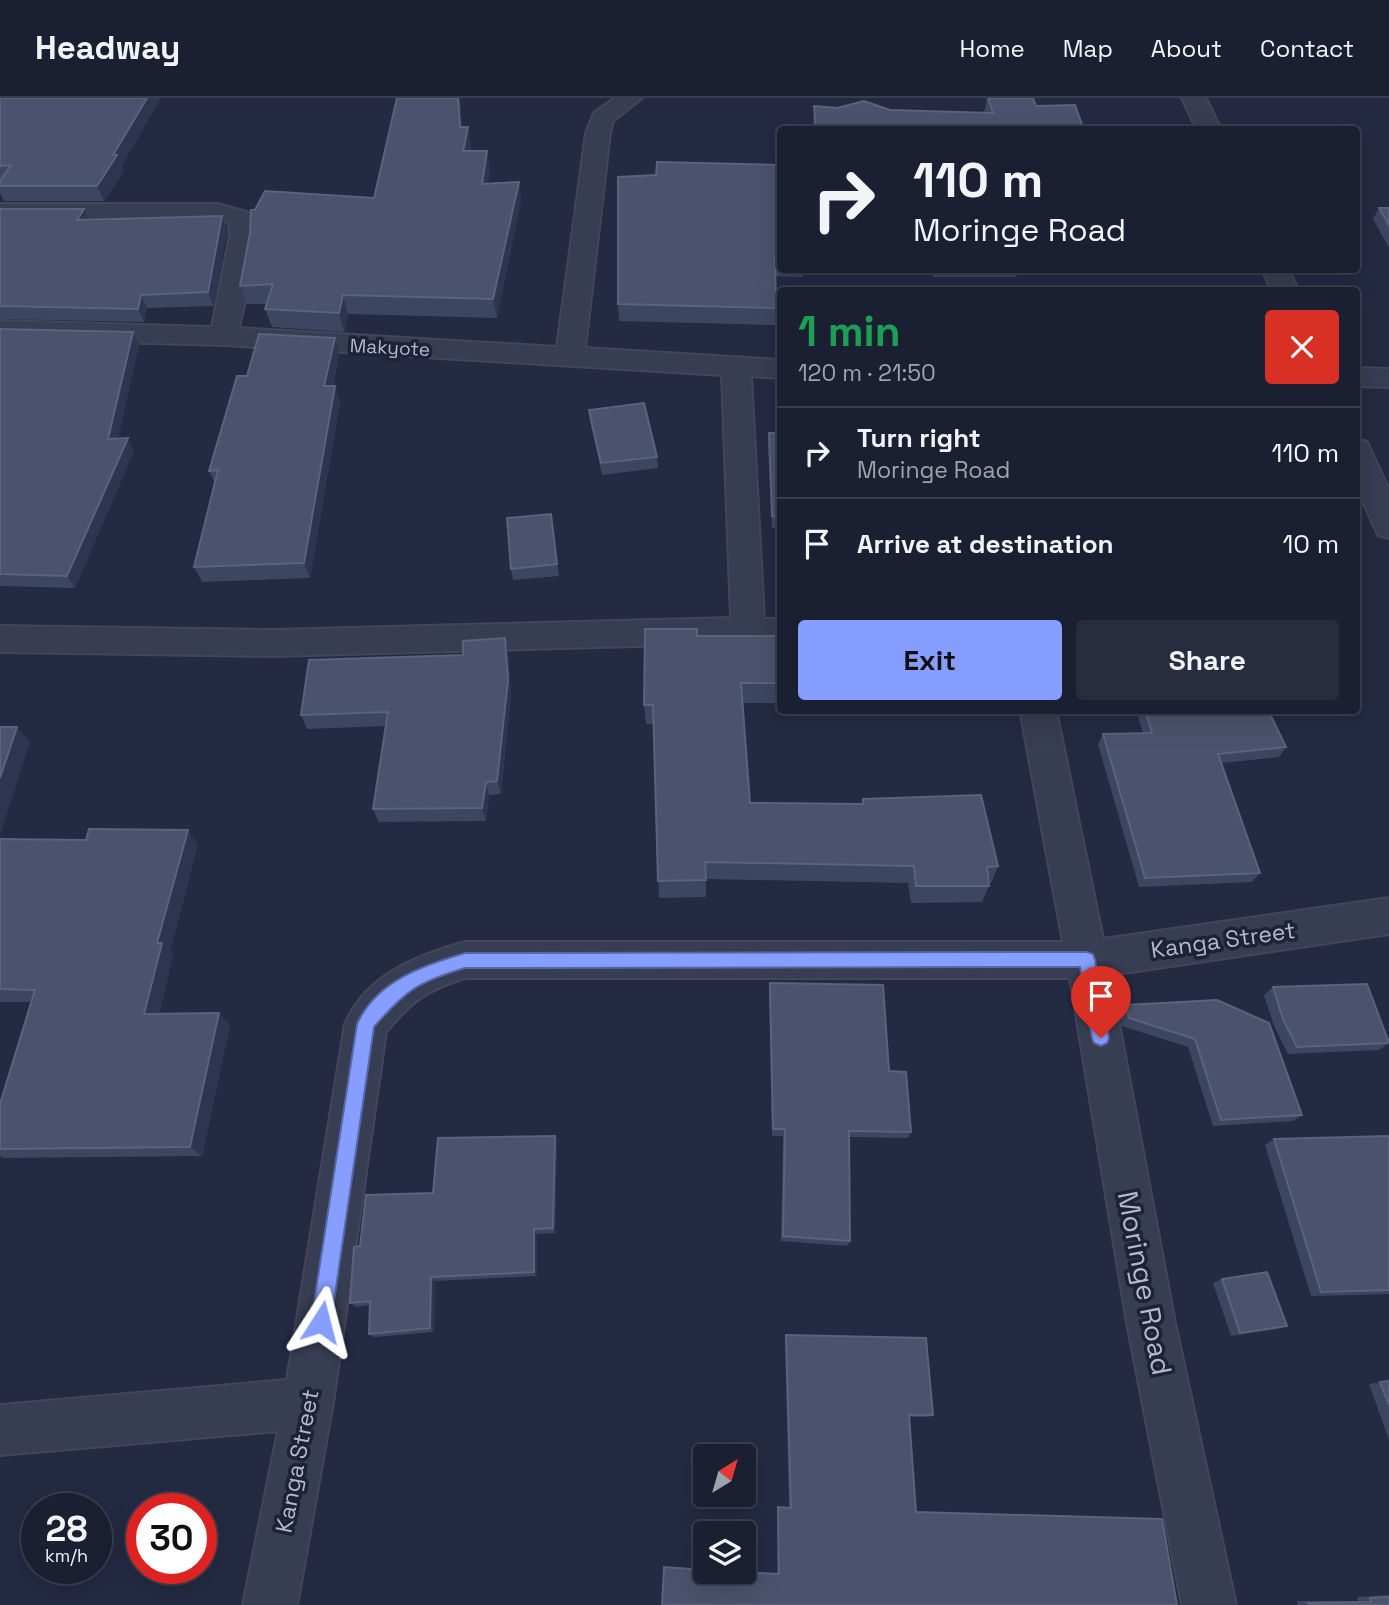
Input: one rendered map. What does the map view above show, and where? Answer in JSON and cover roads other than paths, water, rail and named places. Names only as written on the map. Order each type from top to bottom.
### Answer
[{"type":"street","points":[[570,357],[598,132],[602,118],[630,98]]},
{"type":"street","points":[[1194,98],[1207,126]]},
{"type":"street","points":[[0,212],[218,212],[241,218],[243,235],[224,336]]},
{"type":"street","name":"Makyote","points":[[0,330],[224,336],[736,369],[777,369]]},
{"type":"street","points":[[0,639],[274,643],[764,632],[736,369]]},
{"type":"street","points":[[1360,377],[1389,378]]},
{"type":"street","points":[[1360,458],[1389,527]]},
{"type":"street","name":"Moringe Road","points":[[1039,714],[1087,960],[1151,1323],[1209,1605]]},
{"type":"street","name":"Kanga Street","points":[[270,1605],[308,1403],[366,1024],[394,991],[428,971],[465,960],[1087,960],[1389,916]]},
{"type":"street","points":[[0,1430],[308,1403]]}]
